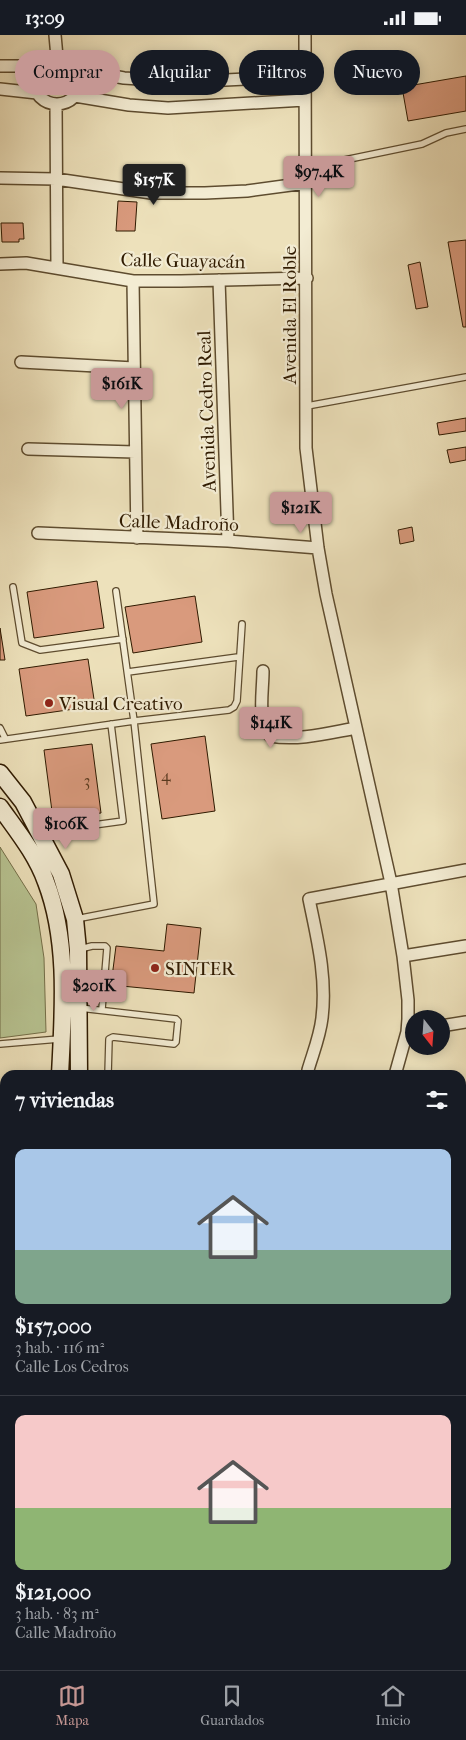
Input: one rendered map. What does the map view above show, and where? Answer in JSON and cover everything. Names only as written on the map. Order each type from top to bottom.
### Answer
[{"type":"main road","points":[[0,773],[23,802],[61,874],[75,919],[78,950],[80,1070]]},
{"type":"main road","points":[[0,807],[27,845],[46,881],[57,921],[62,994],[60,1070]]},
{"type":"street","points":[[56,35],[57,50]]},
{"type":"street","name":"Avenida El Roble","points":[[306,35],[306,50]]},
{"type":"street","points":[[0,66],[15,66]]},
{"type":"street","points":[[120,77],[185,82],[239,79]]},
{"type":"street","points":[[0,89],[15,91]]},
{"type":"street","points":[[39,95],[42,99],[56,104],[63,104],[76,96],[129,105],[168,108],[306,100]]},
{"type":"street","name":"Avenida El Roble","points":[[306,95],[306,448],[318,548],[326,594],[391,883],[403,956],[409,1010]]},
{"type":"street","points":[[56,104],[57,267]]},
{"type":"street","points":[[0,177],[56,179],[151,193],[247,191],[306,183]]},
{"type":"street","name":"Calle Guayacán","points":[[0,264],[26,263],[133,281],[307,278]]},
{"type":"street","name":"Avenida Cedro Real","points":[[219,280],[228,541]]},
{"type":"street","points":[[133,281],[137,538]]},
{"type":"street","points":[[21,362],[134,368]]},
{"type":"street","points":[[28,449],[135,452]]},
{"type":"street","name":"Calle Madroño","points":[[38,533],[228,541],[318,548]]},
{"type":"street","points":[[263,671],[262,712],[264,727],[270,736],[283,738],[356,728]]},
{"type":"street","points":[[308,1070],[320,1029],[323,1001],[322,966],[309,899],[466,870]]},
{"type":"street","points":[[403,956],[466,946]]},
{"type":"street","points":[[450,1025],[466,1022]]},
{"type":"street","name":"Avenida El Roble","points":[[397,1070],[405,1046]]},
{"type":"lane","points":[[306,168],[422,144],[446,133],[466,129]]},
{"type":"lane","points":[[307,406],[466,377]]},
{"type":"lane","points":[[13,587],[22,643],[40,650],[123,639]]},
{"type":"lane","points":[[75,919],[154,904],[134,721],[116,591]]},
{"type":"lane","points":[[0,728],[3,739],[229,710],[234,707],[237,701],[238,657],[242,624]]},
{"type":"lane","points":[[128,672],[238,657]]},
{"type":"lane","points":[[72,828],[123,821],[111,724]]},
{"type":"lane","points":[[60,953],[92,946],[105,946],[107,948],[102,1009]]},
{"type":"lane","points":[[78,1008],[102,1009],[176,1019],[178,1021],[176,1042],[174,1044],[113,1037],[110,1039],[108,1070]]},
{"type":"lane","points":[[0,1043],[62,1039]]},
{"type":"green space","points":[[0,847],[36,904],[44,958],[46,1032],[0,1038]]},
{"type":"building","points":[[466,76],[466,111],[408,121],[403,95],[420,95],[420,84]]},
{"type":"building","points":[[118,201],[137,202],[135,231],[116,231]]},
{"type":"building","points":[[1,223],[23,223],[24,239],[19,239],[19,242],[2,242]]},
{"type":"building","points":[[466,240],[466,327],[463,327],[448,242]]},
{"type":"building","points":[[420,262],[428,307],[416,309],[408,265]]},
{"type":"building","points":[[466,418],[466,431],[439,435],[437,423]]},
{"type":"building","points":[[466,447],[466,460],[450,463],[447,450]]},
{"type":"building","points":[[412,527],[414,541],[400,544],[398,530]]},
{"type":"building","points":[[97,581],[104,628],[34,638],[27,592]]},
{"type":"building","points":[[195,596],[202,642],[133,653],[125,607]]},
{"type":"building","points":[[0,628],[5,660],[0,660]]},
{"type":"building","points":[[88,659],[95,706],[26,716],[19,669]]},
{"type":"building","points":[[205,736],[215,811],[162,819],[151,744]]},
{"type":"building","points":[[92,744],[101,813],[53,819],[44,750]]},
{"type":"building","name":"SINTER","points":[[167,924],[201,928],[194,993],[111,985],[116,946],[164,951]]},
{"type":"place","name":"Visual Creativo","points":[[49,703]]},
{"type":"place","name":"SINTER","points":[[155,968]]}]
